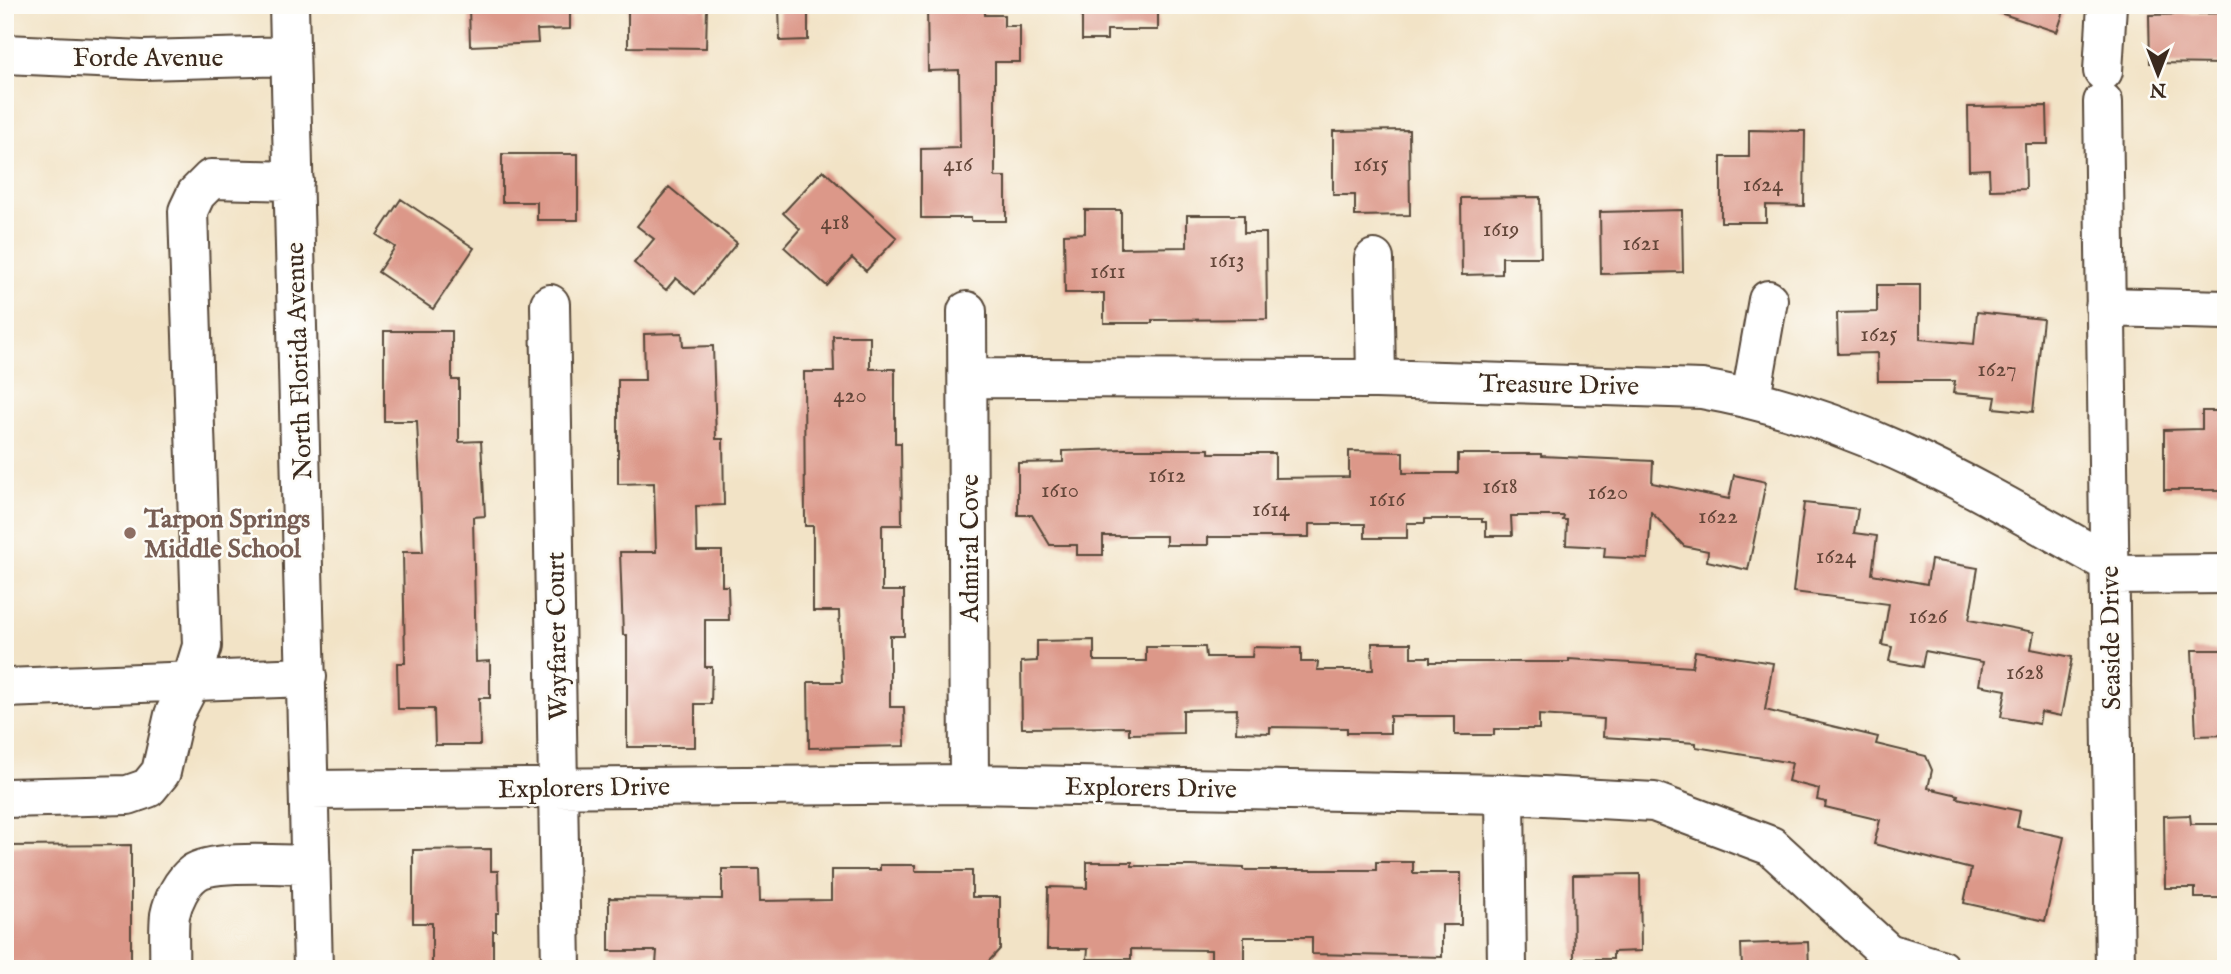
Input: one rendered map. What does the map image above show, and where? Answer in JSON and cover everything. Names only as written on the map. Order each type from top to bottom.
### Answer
[{"type":"street","name":"North Florida Avenue","points":[[289,5],[313,969]]},
{"type":"street","name":"Seaside Drive","points":[[2107,5],[2103,86],[2115,969]]},
{"type":"street","name":"Forde Avenue","points":[[5,54],[143,60],[290,55]]},
{"type":"street","points":[[5,798],[128,795],[148,788],[161,772],[174,715],[191,682],[202,646],[188,211],[196,194],[211,180],[294,181]]},
{"type":"street","points":[[1374,259],[1376,379]]},
{"type":"street","points":[[1751,397],[1768,300]]},
{"type":"street","name":"Wayfarer Court","points":[[550,304],[561,969]]},
{"type":"street","points":[[2105,307],[2226,310]]},
{"type":"street","name":"Admiral Cove","points":[[967,312],[969,784]]},
{"type":"street","name":"Treasure Drive","points":[[968,378],[1376,379],[1671,386],[1751,397],[1826,421],[1912,456],[1953,476],[2110,570]]},
{"type":"street","points":[[2110,570],[2226,574]]},
{"type":"street","points":[[5,688],[307,677]]},
{"type":"street","name":"Explorers Drive","points":[[310,790],[969,784],[1505,794],[1654,802],[1771,846],[1888,961],[1940,969]]},
{"type":"street","points":[[1505,794],[1507,969]]},
{"type":"street","points":[[169,969],[170,915],[180,890],[194,872],[208,867],[236,865],[311,865]]},
{"type":"building","points":[[469,5],[570,5],[570,29],[537,30],[538,43],[470,46]]},
{"type":"building","points":[[628,5],[691,5],[691,8],[707,8],[706,48],[628,47]]},
{"type":"building","points":[[779,5],[808,5],[808,40],[780,41]]},
{"type":"building","points":[[927,5],[985,5],[985,15],[1004,15],[1004,26],[1020,26],[1020,62],[995,62],[995,177],[1006,177],[1006,221],[921,218],[921,149],[960,148],[959,70],[928,71]]},
{"type":"building","points":[[1082,5],[1158,5],[1158,30],[1107,30],[1107,40],[1082,40]]},
{"type":"building","points":[[1992,5],[2066,5],[2057,32],[1991,10]]},
{"type":"building","points":[[2226,13],[2226,64],[2150,63],[2149,15]]},
{"type":"building","points":[[2047,106],[2048,144],[2025,144],[2026,189],[1990,190],[1989,169],[1969,170],[1968,107]]},
{"type":"building","points":[[1409,130],[1410,215],[1355,216],[1355,195],[1333,195],[1333,131]]},
{"type":"building","points":[[1749,130],[1805,131],[1804,206],[1766,205],[1766,222],[1721,222],[1721,157],[1749,157]]},
{"type":"building","points":[[502,154],[578,154],[578,220],[537,220],[537,202],[502,202]]},
{"type":"building","points":[[823,170],[897,238],[866,271],[852,258],[827,286],[784,247],[800,229],[783,213]]},
{"type":"building","points":[[669,187],[737,243],[695,294],[676,278],[666,290],[634,263],[654,239],[637,226]]},
{"type":"building","points":[[1540,197],[1541,257],[1502,257],[1502,274],[1462,275],[1461,198]]},
{"type":"building","points":[[401,199],[474,248],[433,309],[378,272],[395,247],[377,235]]},
{"type":"building","points":[[1085,210],[1121,210],[1121,248],[1187,247],[1187,215],[1244,215],[1244,233],[1266,233],[1267,319],[1104,323],[1104,293],[1065,293],[1064,234],[1085,233]]},
{"type":"building","points":[[1682,210],[1683,272],[1601,274],[1600,212]]},
{"type":"building","points":[[1877,285],[1920,285],[1920,339],[1974,344],[1977,312],[2043,319],[2033,412],[1994,408],[1996,397],[1953,393],[1955,381],[1878,381],[1877,353],[1838,354],[1837,313],[1877,312]]},
{"type":"building","points":[[384,331],[452,331],[452,380],[459,380],[459,442],[481,441],[485,516],[473,517],[476,662],[490,661],[490,698],[479,698],[480,745],[435,745],[434,709],[398,709],[397,663],[405,663],[403,552],[423,552],[417,421],[384,421]]},
{"type":"building","points":[[682,333],[683,347],[713,346],[716,439],[723,439],[724,505],[696,506],[697,551],[722,551],[722,586],[728,586],[729,620],[705,620],[705,667],[712,667],[711,704],[695,704],[695,747],[627,747],[627,635],[623,635],[620,552],[656,552],[654,483],[618,484],[618,380],[645,380],[644,334]]},
{"type":"building","points":[[833,336],[870,336],[870,369],[895,369],[895,443],[901,443],[902,525],[882,525],[882,591],[904,591],[904,636],[890,636],[890,707],[904,707],[905,746],[809,748],[808,682],[842,682],[839,611],[813,611],[813,526],[805,526],[804,372],[834,372]]},
{"type":"building","points":[[2202,411],[2226,411],[2226,490],[2164,490],[2164,430],[2202,429]]},
{"type":"building","points":[[1209,449],[1209,453],[1275,453],[1275,478],[1349,477],[1349,451],[1403,452],[1403,473],[1458,473],[1458,454],[1541,454],[1653,461],[1652,483],[1729,499],[1734,475],[1766,482],[1748,570],[1707,561],[1708,551],[1684,546],[1651,512],[1648,559],[1604,557],[1605,547],[1566,545],[1567,520],[1563,520],[1564,516],[1511,516],[1512,536],[1486,536],[1486,522],[1482,522],[1482,519],[1425,519],[1425,523],[1407,523],[1407,538],[1365,538],[1365,524],[1309,524],[1309,537],[1208,537],[1208,545],[1166,545],[1166,536],[1103,536],[1103,555],[1077,555],[1077,545],[1050,545],[1032,515],[1018,515],[1018,463],[1063,462],[1063,451]]},
{"type":"building","points":[[1804,503],[1858,509],[1854,533],[1877,536],[1872,574],[1927,584],[1931,560],[1978,568],[1969,620],[2034,632],[2031,649],[2072,657],[2061,716],[2041,712],[2039,724],[2001,717],[2006,690],[1979,685],[1983,662],[1925,651],[1922,667],[1889,661],[1892,647],[1882,645],[1889,604],[1793,592]]},
{"type":"building","points":[[1094,640],[1094,661],[1146,661],[1146,647],[1205,647],[1206,657],[1252,657],[1253,647],[1301,648],[1301,662],[1318,662],[1317,670],[1373,670],[1372,643],[1411,643],[1411,657],[1430,657],[1430,662],[1569,662],[1569,659],[1692,667],[1695,651],[1773,663],[1765,710],[1878,737],[1876,744],[1926,756],[1932,770],[1928,788],[1958,795],[1957,798],[2020,811],[2017,827],[2064,837],[2045,921],[1964,903],[1971,869],[1874,844],[1880,820],[1825,807],[1826,802],[1817,800],[1819,789],[1788,781],[1792,763],[1696,747],[1696,743],[1603,737],[1604,719],[1539,715],[1539,729],[1494,729],[1494,735],[1455,735],[1455,716],[1390,716],[1390,733],[1347,733],[1347,728],[1270,727],[1270,733],[1236,732],[1237,709],[1183,710],[1183,733],[1129,734],[1129,727],[1022,728],[1021,662],[1037,661],[1037,641]]},
{"type":"building","points":[[2192,650],[2225,650],[2226,735],[2196,736]]},
{"type":"building","points":[[2190,815],[2191,824],[2226,824],[2226,898],[2195,898],[2195,888],[2165,888],[2164,816]]},
{"type":"building","points":[[131,845],[131,969],[5,969],[5,846]]},
{"type":"building","points":[[491,849],[491,871],[498,871],[499,913],[496,913],[496,931],[493,931],[493,969],[432,969],[432,923],[413,923],[413,850]]},
{"type":"building","points":[[1087,862],[1132,862],[1132,866],[1191,866],[1244,870],[1376,870],[1376,862],[1413,862],[1413,873],[1461,873],[1461,925],[1442,925],[1442,957],[1312,954],[1312,937],[1244,937],[1244,964],[1211,964],[1211,950],[1131,949],[1131,959],[1087,959],[1088,949],[1047,949],[1048,887],[1087,888]]},
{"type":"building","points":[[880,865],[915,865],[915,871],[972,871],[972,897],[1000,897],[1000,949],[987,963],[788,964],[788,968],[728,969],[722,969],[722,966],[656,965],[657,951],[609,951],[609,898],[722,899],[722,869],[759,869],[760,901],[831,900],[831,870],[880,870]]},
{"type":"building","points":[[1640,874],[1641,951],[1613,952],[1613,959],[1574,959],[1573,875]]},
{"type":"building","points":[[1808,942],[1809,969],[1742,969],[1741,944]]},
{"type":"place","name":"Tarpon Springs Middle School","points":[[130,533]]}]
